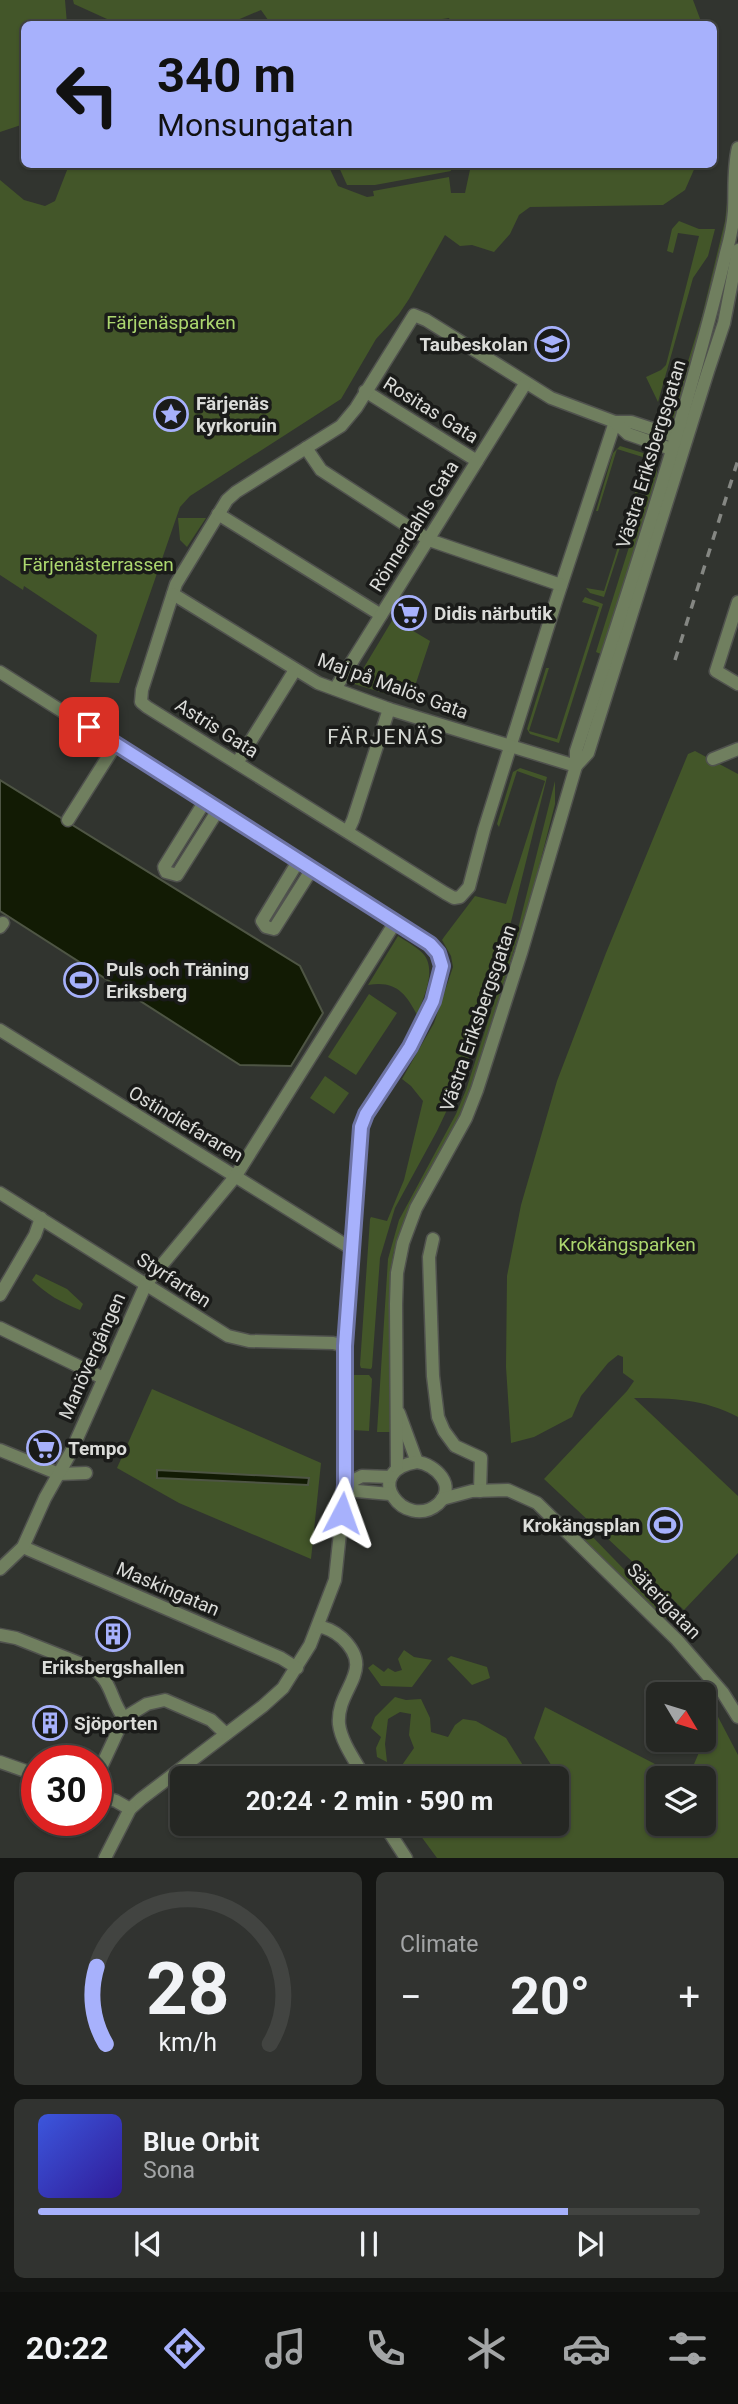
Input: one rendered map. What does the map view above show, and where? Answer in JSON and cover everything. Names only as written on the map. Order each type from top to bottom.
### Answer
[{"type":"street","name":"Västra Eriksbergsgatan","points":[[681,438],[730,238],[734,209],[734,167],[738,148]]},
{"type":"street","name":"Västra Eriksbergsgatan","points":[[394,1473],[396,1288],[403,1243],[416,1209],[466,1118],[477,1090],[522,953],[576,766],[576,751],[681,438],[724,323],[738,250]]},
{"type":"street","name":"Astris Gata","points":[[615,422],[561,585],[468,887],[460,897],[454,898],[445,893],[141,702],[142,690],[173,594],[185,568],[218,514],[236,492],[341,426],[414,315],[551,398],[615,422],[631,422],[681,438]]},
{"type":"street","name":"Rönnerdahls Gata","points":[[335,689],[526,384]]},
{"type":"street","name":"Rositas Gata","points":[[365,391],[477,461]]},
{"type":"street","name":"Astris Gata","points":[[615,422],[628,434],[677,451]]},
{"type":"street","points":[[306,448],[321,470],[429,540],[561,585]]},
{"type":"street","points":[[218,514],[382,615]]},
{"type":"street","name":"Maj på Malös Gata","points":[[173,594],[318,683],[389,709],[576,766]]},
{"type":"street","points":[[738,602],[716,671],[738,684]]},
{"type":"street","points":[[237,763],[295,670]]},
{"type":"street","points":[[0,672],[396,921],[435,948],[442,966],[433,1001],[423,1022],[366,1114],[361,1127],[345,1346],[345,1485],[335,1580],[318,1627],[297,1668],[273,1698],[157,1785],[130,1809],[105,1858]]},
{"type":"street","points":[[348,831],[389,709]]},
{"type":"street","points":[[68,820],[116,744]]},
{"type":"street","points":[[713,759],[738,749]]},
{"type":"street","points":[[205,801],[164,867],[166,872],[177,875],[218,810]]},
{"type":"street","points":[[299,860],[262,921],[271,930],[312,869]]},
{"type":"street","name":"Manövergången","points":[[0,1570],[23,1547],[146,1284],[235,1177],[396,921]]},
{"type":"street","name":"Ostindiefararen","points":[[0,1030],[352,1250]]},
{"type":"street","name":"Styrfarten","points":[[0,1193],[228,1336],[249,1341],[332,1343],[345,1346]]},
{"type":"street","points":[[0,1295],[35,1235],[41,1218]]},
{"type":"street","points":[[433,1239],[429,1257],[433,1376],[438,1417],[444,1432],[456,1446],[481,1458],[476,1491]]},
{"type":"street","points":[[0,1328],[103,1378]]},
{"type":"street","name":"Västra Eriksbergsgatan","points":[[395,1399],[417,1462]]},
{"type":"street","points":[[0,1450],[59,1474],[86,1473]]},
{"type":"street","points":[[345,1485],[362,1476],[394,1473],[417,1462]]},
{"type":"street","name":"Säterigatan","points":[[417,1462],[431,1466],[444,1478],[476,1491]]},
{"type":"street","points":[[390,1494],[394,1473]]},
{"type":"street","points":[[442,1499],[446,1485],[444,1478]]},
{"type":"street","name":"Säterigatan","points":[[345,1485],[357,1491],[390,1494],[400,1505],[411,1510],[433,1507],[442,1499],[476,1491],[511,1491],[533,1500],[677,1640],[723,1693],[738,1717]]},
{"type":"street","name":"Maskingatan","points":[[23,1547],[281,1658],[297,1668]]},
{"type":"street","points":[[318,1627],[325,1627],[335,1633],[347,1644],[357,1662],[339,1712],[339,1724],[341,1734],[358,1766]]},
{"type":"street","points":[[0,1635],[16,1638],[92,1668],[103,1675],[124,1718]]},
{"type":"street","points":[[111,1745],[124,1718],[138,1708],[165,1700],[211,1720],[226,1734]]},
{"type":"street","points":[[0,1762],[21,1769]]},
{"type":"street","points":[[112,1800],[130,1809]]},
{"type":"street","points":[[392,1836],[407,1858]]},
{"type":"green space","points":[[0,0],[65,0],[67,21],[21,21],[21,125],[0,132]]},
{"type":"green space","points":[[73,0],[693,0],[701,21],[450,21],[449,18],[430,21],[269,21],[261,10],[235,21],[123,21],[107,19],[74,4]]},
{"type":"green space","name":"Färjenäsparken","points":[[68,168],[329,168],[338,186],[367,197],[374,196],[373,191],[449,177],[451,193],[465,193],[470,168],[695,168],[685,190],[663,205],[530,207],[519,215],[510,234],[494,252],[472,245],[460,246],[445,235],[409,299],[376,339],[341,399],[190,496],[180,507],[119,683],[90,682],[97,635],[24,586],[23,590],[0,575],[0,180],[24,200],[45,206],[55,201]]},
{"type":"green space","points":[[339,168],[450,168],[451,171],[375,185],[347,185]]},
{"type":"green space","points":[[729,184],[728,227],[678,414],[669,423],[702,316],[725,221]]},
{"type":"green space","points":[[679,221],[699,229],[715,229],[708,256],[693,278],[658,402],[646,377],[666,365],[699,236],[678,233],[673,253],[667,251],[672,229]]},
{"type":"green space","points":[[620,446],[650,455],[604,597],[590,593],[586,588],[604,591],[646,458],[617,449]]},
{"type":"green space","points":[[617,449],[598,511],[596,511],[613,453]]},
{"type":"green space","points":[[657,458],[657,488],[603,655],[596,652]]},
{"type":"green space","points":[[178,518],[206,518],[187,547],[180,540]]},
{"type":"green space","points":[[585,597],[603,604],[559,743],[530,734],[527,729],[546,668],[549,668],[529,731],[557,739],[599,607],[582,602]]},
{"type":"green space","points":[[393,619],[430,641],[410,701],[354,684]]},
{"type":"green space","name":"Krokängsparken","points":[[695,751],[738,774],[738,1417],[713,1406],[688,1401],[634,1398],[738,1496],[738,1553],[684,1610],[544,1479],[634,1381],[623,1373],[623,1357],[618,1355],[608,1363],[581,1396],[572,1417],[534,1437],[511,1443],[506,1367],[507,1276],[521,1205],[557,1081],[606,953],[688,754]]},
{"type":"green space","points":[[520,768],[547,777],[511,922],[464,1074],[395,1208],[380,1258],[372,1367],[361,1368],[370,1219],[371,1217],[387,1221],[404,1180],[423,1101],[402,1079],[434,1023],[453,967],[451,956],[442,940],[475,896],[506,904],[545,781],[517,771],[499,827],[497,824],[513,772]]},
{"type":"green space","points":[[555,781],[555,804],[534,886],[471,1088],[457,1122],[411,1205],[393,1254],[389,1310],[390,1432],[377,1432],[388,1259],[399,1220],[456,1114],[466,1090],[519,925]]},
{"type":"green space","points":[[398,936],[420,950],[428,963],[429,978],[417,1015],[404,995],[392,986],[368,985]]},
{"type":"green space","points":[[369,994],[397,1013],[356,1075],[328,1057]]},
{"type":"green space","points":[[325,1076],[349,1093],[334,1114],[310,1098]]},
{"type":"green space","points":[[36,1274],[67,1289],[83,1304],[80,1310],[43,1290],[32,1280]]},
{"type":"green space","points":[[352,1375],[369,1375],[372,1379],[369,1431],[353,1430]]},
{"type":"green space","points":[[152,1389],[321,1463],[311,1559],[179,1503],[117,1468]]},
{"type":"green space","points":[[576,1524],[582,1526],[677,1624],[660,1615],[578,1534]]},
{"type":"green space","points":[[404,1650],[414,1657],[432,1660],[412,1687],[381,1686],[368,1668],[373,1664],[384,1672],[388,1668],[395,1672],[402,1670],[398,1659]]},
{"type":"green space","points":[[451,1656],[487,1667],[490,1678],[472,1685],[447,1659]]},
{"type":"green space","points":[[395,1697],[406,1700],[421,1699],[430,1718],[431,1732],[448,1737],[455,1725],[463,1719],[476,1721],[506,1738],[524,1766],[401,1766],[414,1748],[409,1735],[411,1714],[400,1712],[388,1719],[385,1744],[387,1762],[377,1757],[376,1748],[381,1737],[371,1728],[375,1717]]},
{"type":"green space","points":[[545,1707],[659,1766],[646,1766],[646,1836],[716,1836],[716,1766],[693,1766],[699,1752],[716,1752],[716,1713],[738,1755],[738,1858],[437,1858],[421,1836],[569,1836],[569,1766],[552,1766],[534,1738]]},
{"type":"shaded area","points":[[0,780],[300,966],[323,1013],[291,1066],[240,1065],[0,911]]},
{"type":"shaded area","points":[[157,1470],[309,1478],[308,1485],[157,1478]]},
{"type":"railway","points":[[675,660],[738,460]]},
{"type":"place","name":"Taubeskolan","points":[[552,344]]},
{"type":"place","name":"Färjenäs kyrkoruin","points":[[171,414]]},
{"type":"place","name":"Didis närbutik","points":[[409,613]]},
{"type":"place","name":"Puls och Träning Eriksberg","points":[[81,980]]},
{"type":"place","name":"Tempo","points":[[44,1448]]},
{"type":"place","name":"Krokängsplan","points":[[665,1525]]},
{"type":"place","name":"Eriksbergshallen","points":[[113,1634]]},
{"type":"place","name":"Sjöporten","points":[[50,1723]]},
{"type":"district","name":"FÄRJENÄS","points":[[386,737]]},
{"type":"route","points":[[89,727],[396,921],[430,944],[441,959],[442,966],[433,1001],[423,1022],[410,1047],[366,1114],[361,1127],[345,1346],[345,1485],[342,1513]]},
{"type":"park label","name":"Färjenästerrassen","points":[[98,564]]}]
